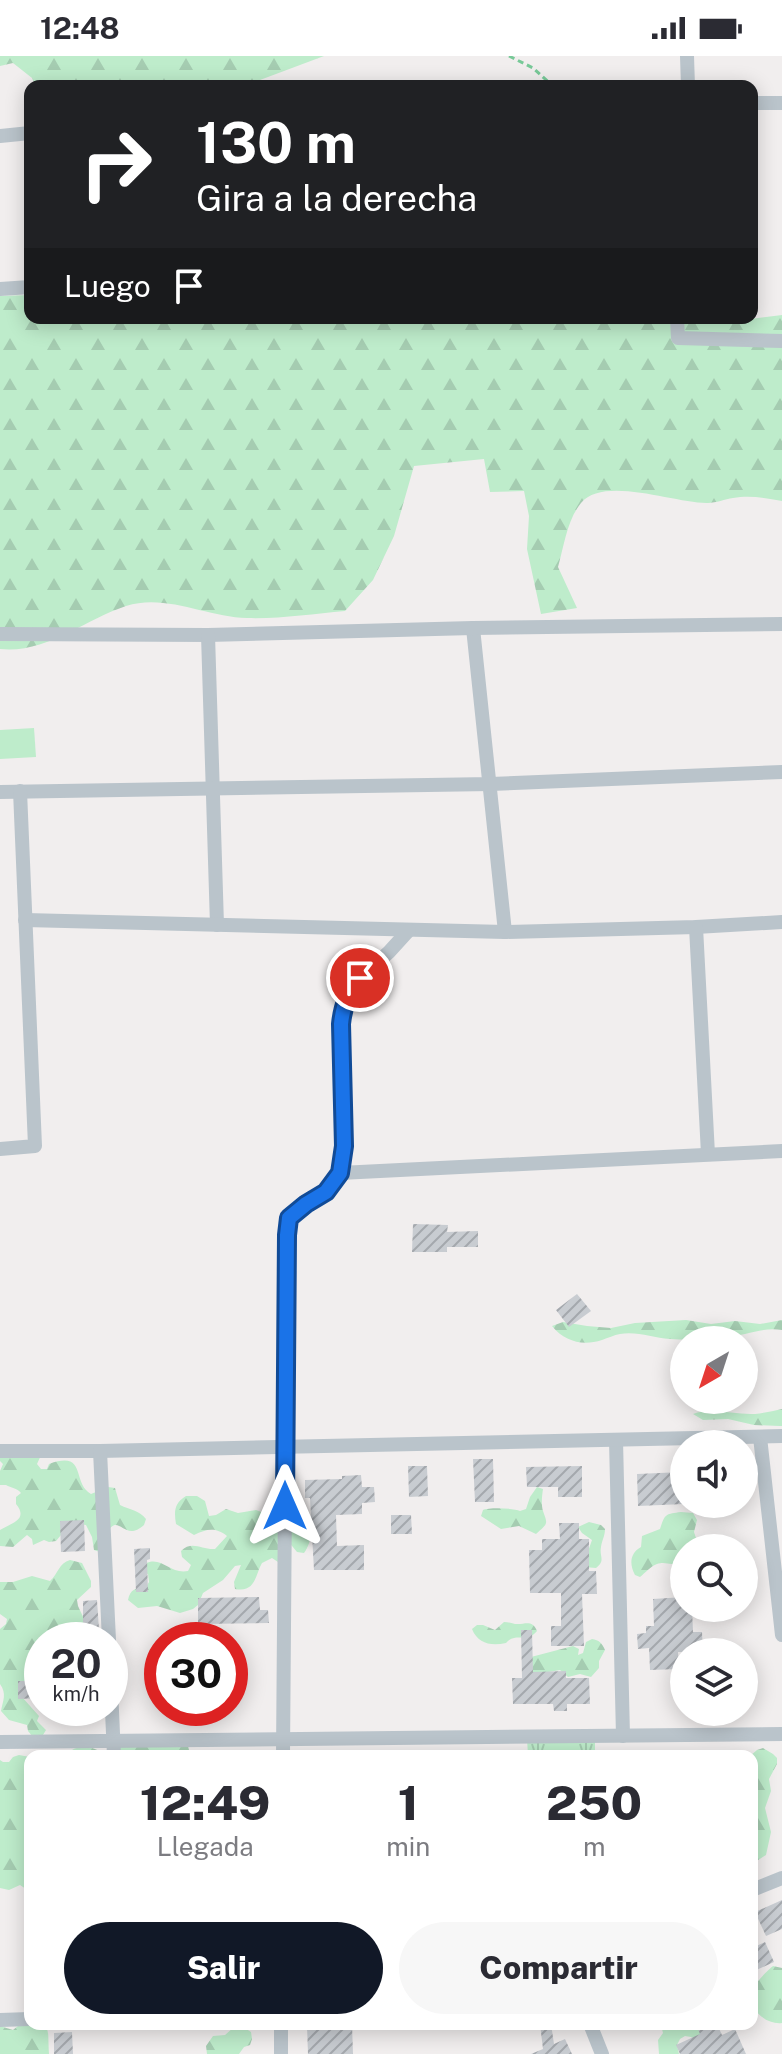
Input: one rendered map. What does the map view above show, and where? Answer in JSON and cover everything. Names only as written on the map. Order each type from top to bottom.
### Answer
[{"type":"street","points":[[687,56],[688,80]]},
{"type":"street","points":[[758,103],[782,103]]},
{"type":"street","points":[[0,136],[24,134]]},
{"type":"street","points":[[0,289],[24,287]]},
{"type":"street","points":[[677,324],[678,338],[782,341]]},
{"type":"street","points":[[0,634],[208,635],[782,624]]},
{"type":"street","points":[[473,628],[505,932]]},
{"type":"street","points":[[208,635],[217,925]]},
{"type":"street","points":[[0,792],[491,784],[782,772]]},
{"type":"street","points":[[0,1149],[35,1146],[20,791]]},
{"type":"street","points":[[25,920],[505,932],[782,922]]},
{"type":"street","points":[[696,927],[708,1154]]},
{"type":"street","points":[[283,1750],[289,1218],[326,1192],[340,1173],[344,1146],[341,1024],[349,991],[409,930]]},
{"type":"street","points":[[340,1173],[782,1151]]},
{"type":"street","points":[[0,1451],[285,1448],[782,1436]]},
{"type":"street","points":[[760,1437],[782,1635]]},
{"type":"street","points":[[616,1440],[623,1736]]},
{"type":"street","points":[[100,1451],[108,1622]]},
{"type":"street","points":[[113,1726],[114,1749]]},
{"type":"street","points":[[0,1742],[114,1749],[283,1740],[782,1734]]},
{"type":"street","points":[[758,1888],[782,1878]]},
{"type":"street","points":[[0,2020],[24,2019]]},
{"type":"street","points":[[281,2030],[281,2054]]},
{"type":"street","points":[[592,2030],[602,2054]]},
{"type":"path","points":[[509,56],[533,68],[546,80]]},
{"type":"green space","points":[[0,56],[324,56],[260,80],[33,80],[13,63],[0,66]]},
{"type":"green space","points":[[24,295],[24,324],[758,324],[758,318],[782,315],[782,501],[745,497],[708,503],[623,491],[592,495],[581,503],[572,517],[558,567],[577,608],[541,614],[527,549],[529,516],[524,491],[490,492],[484,459],[414,466],[394,536],[373,580],[345,611],[247,618],[171,604],[141,603],[110,612],[49,641],[17,649],[0,649],[0,296]]},
{"type":"green space","points":[[34,728],[36,757],[0,759],[0,730]]},
{"type":"green space","points":[[686,1320],[711,1324],[735,1321],[760,1324],[782,1320],[782,1330],[758,1332],[758,1326],[670,1326],[670,1339],[626,1333],[588,1343],[569,1339],[552,1326],[563,1322],[611,1328],[635,1323]]},
{"type":"green space","points":[[782,1409],[782,1426],[754,1425],[728,1419],[703,1420],[693,1414],[758,1414]]},
{"type":"green space","points":[[0,1451],[42,1453],[37,1464],[41,1469],[47,1469],[49,1464],[69,1461],[74,1464],[85,1489],[91,1494],[108,1487],[115,1488],[120,1505],[143,1516],[146,1519],[144,1525],[129,1531],[115,1525],[106,1536],[100,1552],[94,1550],[86,1525],[71,1523],[56,1541],[44,1540],[33,1545],[27,1535],[13,1547],[0,1546],[0,1530],[20,1517],[16,1497],[21,1493],[0,1485],[3,1464]]},
{"type":"green space","points":[[537,1487],[543,1489],[542,1506],[546,1522],[536,1534],[519,1526],[501,1529],[481,1516],[486,1509],[526,1509]]},
{"type":"green space","points":[[186,1496],[197,1496],[205,1501],[209,1516],[226,1509],[238,1513],[256,1510],[280,1519],[298,1518],[309,1523],[311,1534],[308,1546],[304,1553],[297,1552],[288,1541],[278,1562],[272,1558],[262,1563],[254,1582],[242,1590],[235,1589],[234,1582],[241,1565],[235,1566],[223,1580],[203,1593],[193,1609],[180,1613],[157,1606],[138,1608],[128,1600],[132,1591],[146,1587],[149,1582],[148,1574],[141,1573],[140,1567],[153,1561],[175,1570],[188,1571],[191,1565],[182,1557],[181,1551],[193,1546],[215,1549],[227,1536],[211,1530],[194,1535],[176,1524],[176,1508]]},
{"type":"green space","points":[[666,1516],[696,1518],[695,1534],[670,1534],[670,1564],[657,1564],[640,1577],[635,1575],[632,1559],[641,1547],[642,1536],[660,1529]]},
{"type":"green space","points":[[589,1522],[605,1529],[601,1563],[596,1568],[572,1566],[586,1557],[592,1540],[578,1527]]},
{"type":"green space","points":[[70,1560],[82,1563],[91,1581],[91,1587],[77,1600],[84,1622],[24,1622],[24,1724],[9,1720],[1,1711],[4,1694],[0,1684],[0,1629],[7,1619],[0,1614],[0,1582],[32,1576],[50,1581]]},
{"type":"green space","points":[[504,1622],[530,1624],[537,1631],[530,1636],[495,1644],[481,1641],[472,1629],[483,1625],[495,1630]]},
{"type":"green space","points":[[592,1639],[600,1642],[605,1650],[599,1668],[591,1677],[580,1674],[568,1677],[560,1670],[532,1675],[531,1657],[573,1646],[579,1649],[578,1655],[583,1653],[586,1642]]},
{"type":"green space","points":[[27,1726],[42,1726],[46,1730],[43,1735],[32,1736]]},
{"type":"green space","points":[[124,1738],[187,1742],[189,1750],[112,1750]]},
{"type":"green space","points":[[527,1738],[595,1738],[595,1750],[528,1750]]},
{"type":"green space","points":[[80,1747],[98,1750],[73,1750]]},
{"type":"green space","points":[[763,1748],[777,1758],[769,1779],[771,1791],[765,1808],[771,1832],[766,1855],[758,1860],[758,1750]]},
{"type":"green space","points":[[24,1756],[24,1888],[20,1885],[9,1890],[0,1888],[0,1760],[9,1762],[13,1757]]},
{"type":"green space","points":[[773,1966],[782,1968],[782,2023],[770,2021],[758,2013],[758,1982]]},
{"type":"green space","points":[[23,2022],[24,2030],[47,2030],[49,2054],[0,2054],[0,2026],[13,2030]]},
{"type":"green space","points":[[231,2030],[248,2030],[252,2039],[250,2045],[239,2054],[207,2054],[206,2046],[213,2036],[225,2035]]},
{"type":"green space","points":[[662,2030],[704,2030],[696,2041],[685,2036],[680,2039],[677,2045],[679,2054],[659,2054],[658,2040]]},
{"type":"building","points":[[413,1224],[448,1225],[447,1232],[478,1231],[478,1247],[447,1247],[447,1252],[412,1252]]},
{"type":"building","points":[[577,1294],[591,1311],[569,1327],[556,1310]]},
{"type":"building","points":[[473,1459],[493,1459],[494,1502],[475,1502]]},
{"type":"building","points":[[408,1466],[427,1466],[428,1496],[409,1497]]},
{"type":"building","points":[[582,1466],[582,1497],[558,1497],[558,1487],[527,1487],[526,1467]]},
{"type":"building","points":[[670,1473],[670,1505],[638,1506],[637,1474]]},
{"type":"building","points":[[361,1475],[362,1487],[374,1487],[375,1502],[362,1503],[362,1514],[336,1515],[337,1546],[364,1545],[364,1570],[314,1570],[310,1498],[305,1498],[305,1480]]},
{"type":"building","points":[[391,1515],[411,1515],[412,1534],[391,1534]]},
{"type":"building","points":[[84,1520],[85,1551],[61,1552],[60,1521]]},
{"type":"building","points":[[559,1523],[579,1523],[579,1539],[589,1539],[589,1571],[596,1571],[597,1594],[582,1594],[584,1646],[551,1646],[551,1626],[561,1626],[561,1593],[530,1593],[529,1550],[542,1550],[542,1539],[560,1539]]},
{"type":"building","points":[[150,1548],[150,1559],[147,1560],[148,1592],[136,1592],[134,1549]]},
{"type":"building","points":[[259,1597],[260,1610],[268,1610],[269,1623],[198,1622],[198,1598]]},
{"type":"building","points":[[670,1598],[670,1622],[693,1622],[693,1632],[702,1632],[702,1638],[670,1638],[670,1669],[650,1670],[649,1648],[638,1649],[637,1634],[646,1633],[646,1626],[654,1626],[653,1599]]},
{"type":"building","points":[[97,1600],[98,1622],[83,1622],[83,1601]]},
{"type":"building","points":[[521,1630],[532,1630],[533,1672],[566,1671],[566,1678],[589,1678],[590,1704],[567,1704],[567,1711],[554,1711],[553,1704],[513,1704],[512,1678],[522,1678]]},
{"type":"building","points":[[18,1681],[24,1681],[24,1699],[18,1699]]},
{"type":"building","points":[[782,1900],[782,1929],[766,1936],[758,1911]]},
{"type":"building","points":[[765,1942],[774,1962],[758,1969],[758,1945]]},
{"type":"building","points":[[307,2030],[352,2030],[353,2054],[308,2054]]},
{"type":"building","points":[[541,2030],[552,2030],[554,2044],[565,2039],[572,2054],[531,2054],[543,2049]]},
{"type":"building","points":[[698,2030],[720,2030],[722,2035],[735,2030],[746,2054],[680,2054],[676,2045],[700,2034]]},
{"type":"building","points":[[72,2032],[73,2054],[54,2054],[54,2033]]},
{"type":"route","points":[[285,1506],[289,1218],[326,1192],[340,1173],[344,1146],[341,1024],[349,991],[360,978]]}]
